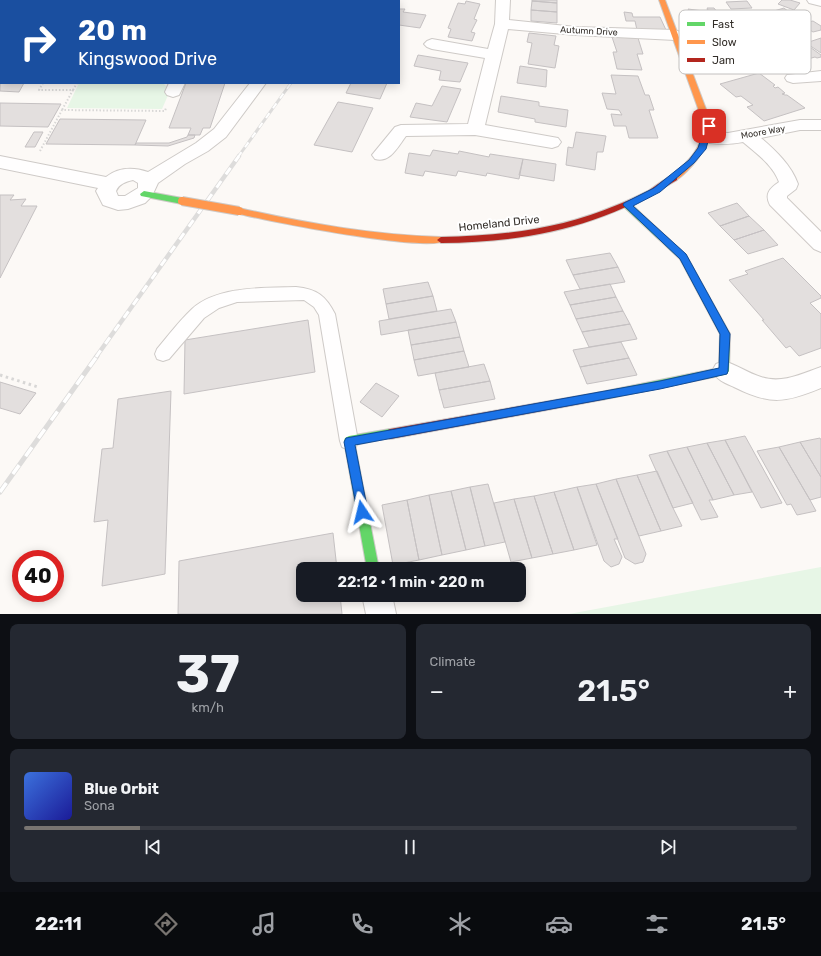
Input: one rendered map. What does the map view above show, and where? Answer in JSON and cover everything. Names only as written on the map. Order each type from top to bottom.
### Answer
[{"type":"street","points":[[475,129],[502,24],[503,0]]},
{"type":"street","name":"Homeland Drive","points":[[662,0],[679,45]]},
{"type":"street","points":[[814,0],[821,2]]},
{"type":"street","name":"Autumn Drive","points":[[502,24],[576,31],[676,35]]},
{"type":"street","points":[[432,44],[494,55]]},
{"type":"street","name":"Homeland Drive","points":[[146,187],[182,201],[336,231],[397,238],[453,240],[531,234],[596,217],[627,205],[657,190],[692,161],[702,149],[709,126],[688,74]]},
{"type":"street","points":[[794,78],[821,76]]},
{"type":"street","points":[[146,187],[144,177],[134,174],[119,177],[109,184],[106,190],[106,195],[114,202],[131,202],[146,187],[179,160],[202,147],[220,133],[257,84]]},
{"type":"street","name":"Moore Way","points":[[706,137],[728,139],[800,125],[821,125]]},
{"type":"street","points":[[381,155],[401,131],[475,129],[552,142]]},
{"type":"street","points":[[746,135],[788,177],[789,184],[777,194],[777,200],[821,244]]},
{"type":"street","points":[[0,162],[109,184]]},
{"type":"street","points":[[627,205],[683,256],[725,334],[724,371]]},
{"type":"street","points":[[372,562],[349,442],[660,385],[724,371],[759,387],[776,390],[788,389],[821,377]]},
{"type":"street","points":[[379,602],[381,614]]},
{"type":"lane","points":[[163,354],[198,313],[214,303],[237,296],[296,293],[308,294],[320,303],[327,314],[349,442]]},
{"type":"path","points":[[42,84],[39,90],[73,90]]},
{"type":"path","points":[[31,169],[77,84]]},
{"type":"path","points":[[62,110],[165,111],[175,88]]},
{"type":"path","points":[[0,375],[38,387]]},
{"type":"green space","points":[[79,84],[164,84],[166,86],[165,93],[169,93],[162,109],[67,108]]},
{"type":"green space","points":[[821,567],[821,614],[569,614]]},
{"type":"building","points":[[557,0],[557,3],[532,1]]},
{"type":"building","points":[[782,0],[790,0],[800,3],[794,10],[778,4]]},
{"type":"building","points":[[466,1],[480,4],[474,19],[477,20],[471,32],[475,33],[472,41],[448,37],[451,29],[448,28],[458,3],[465,4]]},
{"type":"building","points":[[532,1],[557,3],[557,12],[531,10]]},
{"type":"building","points":[[747,1],[752,8],[731,9],[726,2]]},
{"type":"building","points":[[707,8],[714,8],[716,10],[708,10]]},
{"type":"building","points":[[400,9],[405,9],[403,12],[426,15],[420,28],[400,25]]},
{"type":"building","points":[[531,10],[557,12],[557,23],[531,21]]},
{"type":"building","points":[[624,12],[632,13],[633,17],[660,17],[666,30],[637,30],[635,21],[626,21]]},
{"type":"building","points":[[811,21],[813,21],[821,26],[821,30],[813,32],[811,31]]},
{"type":"building","points":[[529,33],[556,36],[554,45],[559,46],[555,68],[528,64],[532,43],[527,42]]},
{"type":"building","points":[[612,37],[638,38],[643,54],[637,54],[642,70],[617,69],[613,52],[617,52]]},
{"type":"building","points":[[821,38],[821,53],[811,46],[811,41]]},
{"type":"building","points":[[811,48],[821,55],[821,57],[811,58]]},
{"type":"building","points":[[418,55],[468,63],[460,82],[439,80],[441,71],[414,66]]},
{"type":"building","points":[[520,66],[547,70],[546,87],[517,83]]},
{"type":"building","points":[[760,74],[775,85],[773,86],[775,88],[778,87],[785,93],[782,94],[787,95],[805,108],[764,121],[747,107],[753,105],[741,96],[736,97],[720,84]]},
{"type":"building","points":[[611,75],[638,76],[645,95],[649,95],[654,110],[649,110],[658,138],[629,138],[626,126],[614,126],[611,114],[622,115],[619,110],[607,109],[602,93],[616,94]]},
{"type":"building","points":[[0,84],[23,84],[19,92],[0,91]]},
{"type":"building","points":[[186,84],[225,84],[210,128],[203,128],[200,135],[188,135],[191,128],[169,128]]},
{"type":"building","points":[[350,84],[387,84],[380,99],[346,93]]},
{"type":"building","points":[[442,86],[461,89],[447,122],[410,117],[416,103],[432,106]]},
{"type":"building","points":[[501,96],[539,102],[539,106],[568,110],[566,127],[535,122],[535,119],[498,112]]},
{"type":"building","points":[[338,102],[373,108],[352,152],[314,145]]},
{"type":"building","points":[[0,103],[61,104],[48,127],[0,126]]},
{"type":"building","points":[[60,119],[146,120],[135,145],[46,144]]},
{"type":"building","points":[[34,132],[43,132],[35,147],[25,147]]},
{"type":"building","points":[[576,132],[606,136],[603,152],[597,152],[595,170],[566,165],[568,147],[573,148]]},
{"type":"building","points":[[188,135],[195,135],[194,138],[168,146],[135,145],[136,143],[169,143],[187,137]]},
{"type":"building","points":[[433,150],[458,154],[459,151],[489,157],[490,154],[523,159],[519,179],[487,173],[486,176],[458,171],[456,176],[425,171],[423,176],[405,173],[409,153],[430,156]]},
{"type":"building","points":[[523,159],[556,164],[554,181],[519,175]]},
{"type":"building","points":[[0,195],[14,195],[10,200],[26,199],[21,206],[37,206],[0,278]]},
{"type":"building","points":[[737,203],[749,216],[720,226],[708,213]]},
{"type":"building","points":[[749,216],[764,230],[734,240],[720,226]]},
{"type":"building","points":[[764,230],[778,245],[748,254],[734,240]]},
{"type":"building","points":[[610,253],[618,267],[573,275],[566,260]]},
{"type":"building","points":[[783,258],[821,296],[821,298],[810,303],[821,314],[821,348],[799,356],[790,346],[786,348],[729,280],[748,274],[745,271]]},
{"type":"building","points":[[618,267],[625,282],[580,289],[573,275]]},
{"type":"building","points":[[428,282],[433,296],[386,304],[383,289]]},
{"type":"building","points":[[610,284],[616,297],[570,305],[564,292]]},
{"type":"building","points":[[433,296],[437,311],[389,319],[386,304]]},
{"type":"building","points":[[616,297],[623,311],[576,319],[570,305]]},
{"type":"building","points":[[451,309],[456,322],[381,335],[379,321]]},
{"type":"building","points":[[623,311],[630,324],[582,332],[576,319]]},
{"type":"building","points":[[308,320],[315,372],[184,394],[185,340]]},
{"type":"building","points":[[456,322],[460,337],[411,345],[408,330]]},
{"type":"building","points":[[630,324],[637,339],[589,347],[582,332]]},
{"type":"building","points":[[460,337],[464,351],[414,360],[411,345]]},
{"type":"building","points":[[621,342],[629,358],[580,367],[573,350]]},
{"type":"building","points":[[464,351],[469,367],[418,376],[414,360]]},
{"type":"building","points":[[629,358],[637,375],[587,384],[580,367]]},
{"type":"building","points":[[484,364],[490,381],[439,390],[435,373]]},
{"type":"building","points":[[490,381],[495,399],[444,408],[439,390]]},
{"type":"building","points":[[0,382],[36,393],[20,414],[0,408]]},
{"type":"building","points":[[376,383],[399,396],[382,417],[360,402]]},
{"type":"building","points":[[171,391],[165,574],[102,586],[108,520],[94,522],[102,449],[113,448],[118,399]]},
{"type":"building","points":[[745,436],[782,503],[761,508],[725,440]]},
{"type":"building","points":[[820,438],[821,440],[821,477],[800,442]]},
{"type":"building","points":[[725,440],[752,492],[734,495],[707,443]]},
{"type":"building","points":[[800,442],[821,477],[821,497],[810,500],[779,447]]},
{"type":"building","points":[[707,443],[734,495],[713,500],[687,447]]},
{"type":"building","points":[[687,447],[713,500],[709,500],[718,517],[701,520],[667,451]]},
{"type":"building","points":[[779,447],[816,511],[797,515],[791,504],[787,505],[757,451]]},
{"type":"building","points":[[667,451],[693,503],[673,508],[649,455]]},
{"type":"building","points":[[657,471],[682,526],[661,531],[637,475]]},
{"type":"building","points":[[637,475],[661,531],[639,536],[616,479]]},
{"type":"building","points":[[616,479],[646,554],[643,562],[635,564],[625,558],[596,484]]},
{"type":"building","points":[[488,484],[505,542],[485,546],[470,487]]},
{"type":"building","points":[[596,484],[618,539],[614,539],[622,557],[619,564],[611,567],[604,561],[577,487]]},
{"type":"building","points":[[470,487],[485,546],[466,550],[451,491]]},
{"type":"building","points":[[577,487],[597,545],[574,550],[554,492]]},
{"type":"building","points":[[451,491],[466,550],[442,555],[429,495]]},
{"type":"building","points":[[554,492],[574,550],[553,554],[534,496]]},
{"type":"building","points":[[429,495],[442,555],[419,560],[407,500]]},
{"type":"building","points":[[534,496],[553,554],[532,558],[514,499]]},
{"type":"building","points":[[514,499],[532,558],[511,562],[494,503]]},
{"type":"building","points":[[407,500],[419,560],[409,562],[392,562],[382,505]]},
{"type":"building","points":[[333,533],[336,562],[296,562],[296,602],[341,602],[342,614],[178,614],[179,561]]},
{"type":"railway","points":[[238,157],[290,84]]},
{"type":"railway","points":[[96,357],[239,156]]},
{"type":"railway","points":[[0,492],[97,356]]},
{"type":"traffic: fast","points":[[144,194],[182,201]]},
{"type":"traffic: fast","points":[[601,396],[724,371],[725,334],[683,257],[627,205]]},
{"type":"traffic: fast","points":[[372,562],[349,441],[390,434]]},
{"type":"traffic: slow","points":[[662,0],[679,46]]},
{"type":"traffic: slow","points":[[674,178],[697,155],[705,141],[707,134],[708,125],[689,74]]},
{"type":"traffic: slow","points":[[182,201],[239,211]]},
{"type":"traffic: slow","points":[[239,211],[339,231],[390,237],[441,240]]},
{"type":"traffic: jam","points":[[441,240],[471,240],[501,237],[562,227],[621,207],[648,194],[674,178]]},
{"type":"traffic: jam","points":[[390,434],[601,396]]},
{"type":"route","points":[[362,512],[349,442],[660,385],[724,371],[725,334],[683,256],[627,205],[657,190],[692,161],[702,149],[709,126]]}]
